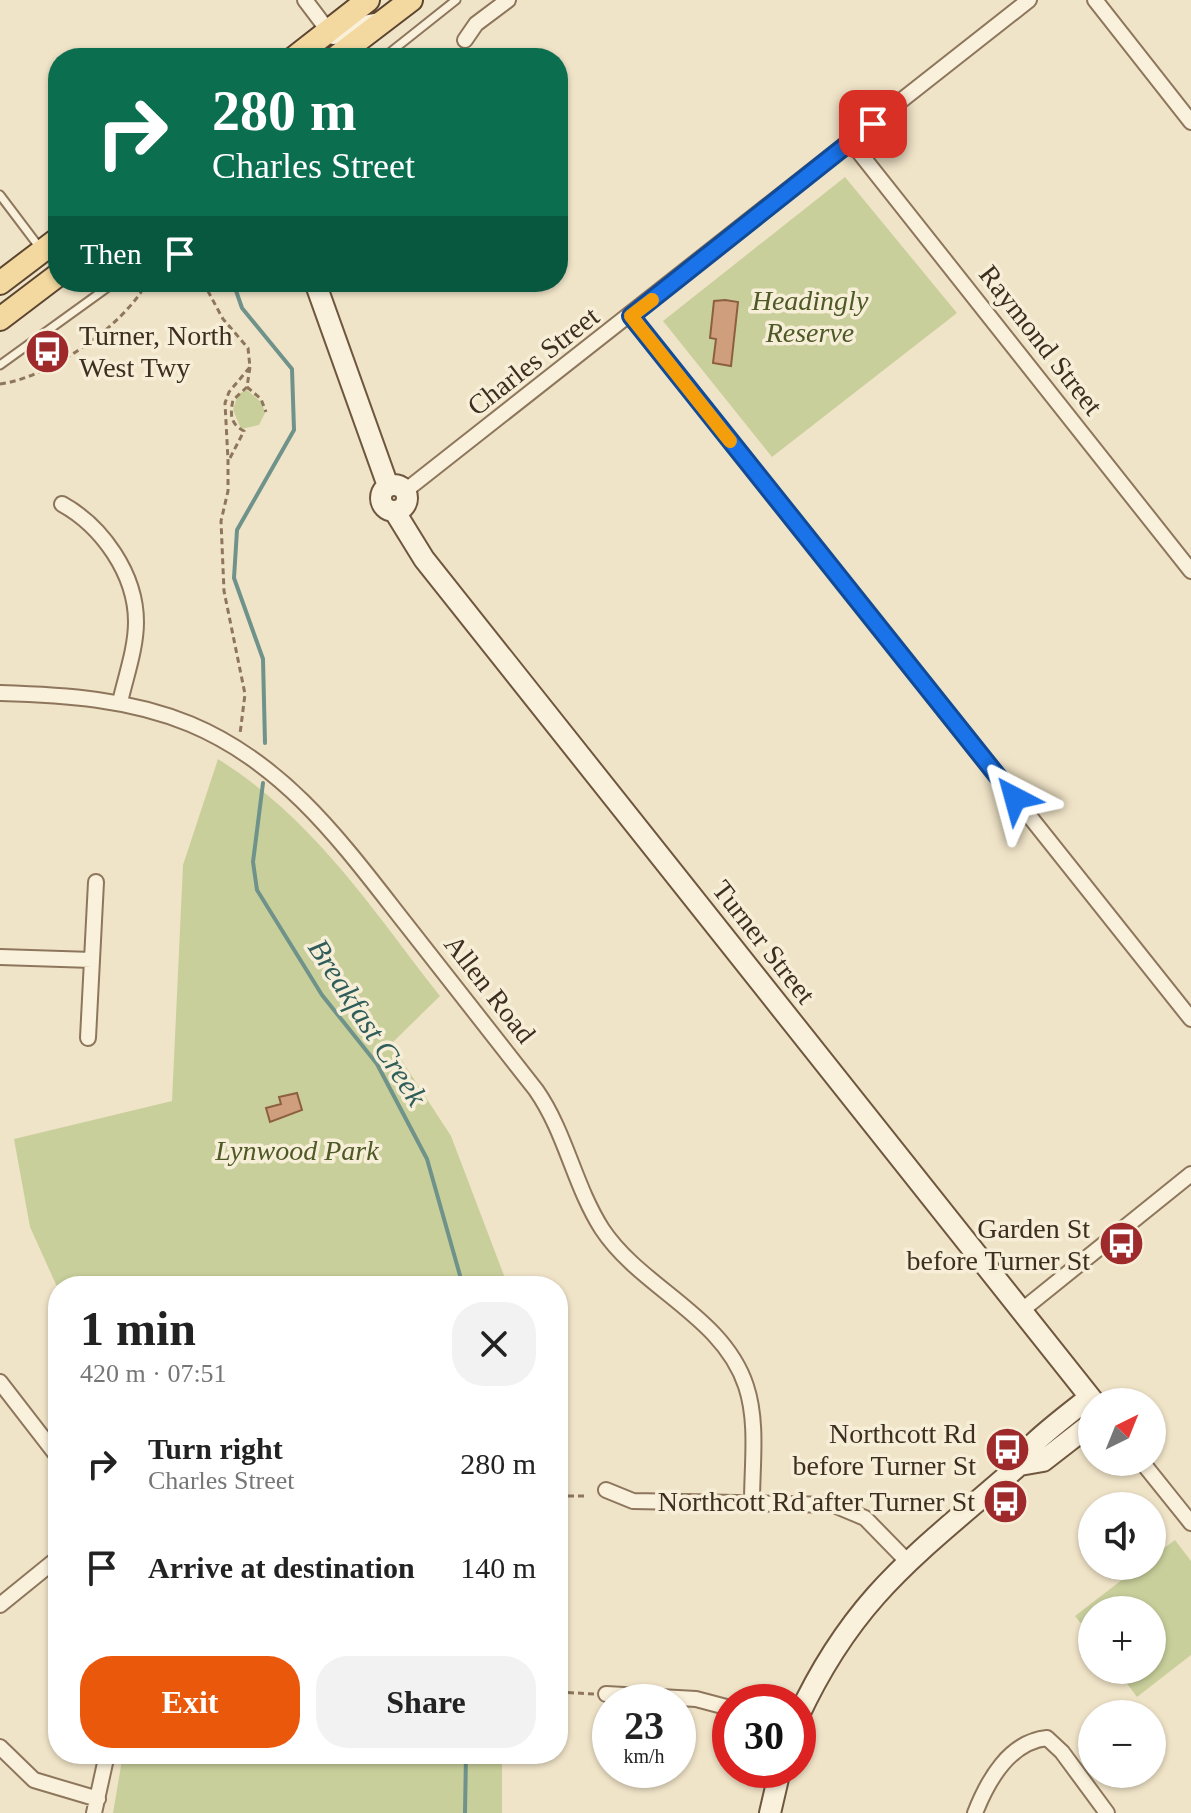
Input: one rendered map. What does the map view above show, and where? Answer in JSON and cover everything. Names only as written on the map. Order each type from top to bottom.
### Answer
[{"type":"main road","points":[[307,48],[368,0]]},
{"type":"main road","points":[[348,48],[411,0]]},
{"type":"main road","points":[[0,283],[48,247]]},
{"type":"main road","points":[[0,319],[48,283]]},
{"type":"street","points":[[305,0],[326,33],[340,36],[358,24],[385,19]]},
{"type":"street","points":[[465,40],[476,24],[508,0]]},
{"type":"street","name":"Charles Street","points":[[397,489],[631,316],[1029,0]]},
{"type":"street","points":[[1095,0],[1191,122]]},
{"type":"street","name":"Raymond Street","points":[[851,142],[1191,571]]},
{"type":"street","points":[[319,292],[397,489]]},
{"type":"street","points":[[631,316],[1191,1019]]},
{"type":"street","name":"Turner Street","points":[[397,489],[406,504],[395,512],[424,559],[1082,1388]]},
{"type":"street","points":[[62,504],[92,526],[114,554],[133,594],[135,630],[120,702]]},
{"type":"street","name":"Allen Road","points":[[0,693],[71,695],[120,702],[191,724],[240,750],[293,789],[337,836],[536,1090],[555,1122],[592,1211],[612,1242],[718,1339],[734,1360],[751,1405],[752,1502]]},
{"type":"street","points":[[88,1038],[96,882]]},
{"type":"street","points":[[0,957],[92,960]]},
{"type":"street","points":[[1021,1311],[1191,1174]]},
{"type":"street","points":[[0,1382],[48,1444]]},
{"type":"street","points":[[816,1685],[846,1631],[906,1560],[1020,1465],[1031,1446],[1078,1411]]},
{"type":"street","points":[[1020,1465],[1043,1461],[1078,1434]]},
{"type":"street","points":[[1153,1476],[1191,1523]]},
{"type":"street","points":[[606,1490],[633,1501],[823,1503],[844,1508],[873,1525],[906,1560]]},
{"type":"street","points":[[0,1605],[48,1566]]},
{"type":"street","points":[[975,1813],[985,1787],[1008,1758],[1030,1740],[1047,1738],[1062,1752],[1107,1813]]},
{"type":"street","points":[[0,1747],[34,1780],[96,1806],[105,1764]]},
{"type":"street","points":[[770,1813],[776,1788]]},
{"type":"lane","points":[[396,48],[456,0]]},
{"type":"lane","points":[[0,195],[48,243]]},
{"type":"lane","points":[[0,365],[101,292]]},
{"type":"path","points":[[0,384],[22,382],[49,370],[127,313],[141,292]]},
{"type":"path","points":[[208,292],[223,319],[248,348],[250,367],[247,387],[233,400],[231,419],[236,427],[244,431],[228,460]]},
{"type":"path","points":[[240,734],[245,694],[224,591],[221,521],[228,491],[225,403],[229,392],[250,367]]},
{"type":"path","points":[[247,387],[261,399],[266,412]]},
{"type":"path","points":[[568,1496],[585,1496]]},
{"type":"path","points":[[568,1692],[592,1693]]},
{"type":"green space","name":"Headingly Reserve","points":[[845,177],[957,313],[772,457],[663,321]]},
{"type":"green space","points":[[247,390],[262,403],[265,413],[259,425],[241,429],[233,410],[238,394]]},
{"type":"green space","name":"Lynwood Park","points":[[218,759],[284,809],[365,898],[440,996],[391,1044],[451,1136],[504,1276],[52,1276],[30,1227],[14,1139],[172,1101],[183,865]]},
{"type":"green space","points":[[1175,1540],[1191,1561],[1191,1655],[1166,1674],[1166,1596],[1101,1596],[1122,1580],[1166,1580],[1166,1547]]},
{"type":"green space","points":[[1127,1684],[1154,1684],[1137,1697]]},
{"type":"green space","points":[[121,1764],[502,1764],[502,1813],[113,1813]]},
{"type":"building","points":[[714,301],[738,302],[731,366],[713,363],[716,339],[710,338]]},
{"type":"building","points":[[297,1093],[302,1110],[270,1122],[266,1108],[281,1104],[279,1097]]},
{"type":"waterway","name":"Breakfast Creek","points":[[236,292],[242,308],[292,369],[294,430],[237,530],[234,578],[263,659],[265,743]]},
{"type":"waterway","name":"Breakfast Creek","points":[[263,783],[253,862],[257,890],[322,995],[377,1064],[427,1159],[460,1276]]},
{"type":"waterway","name":"Breakfast Creek","points":[[465,1813],[466,1764]]},
{"type":"slow traffic","points":[[652,300],[631,316],[730,441]]},
{"type":"place","name":"Turner, North West Twy","points":[[48,351]]},
{"type":"place","name":"Garden St before Turner St","points":[[1121,1244]]},
{"type":"place","name":"Northcott Rd before Turner St","points":[[1007,1449]]},
{"type":"place","name":"Northcott Rd after Turner St","points":[[1006,1501]]},
{"type":"route","points":[[873,124],[631,316],[1015,798]]}]
